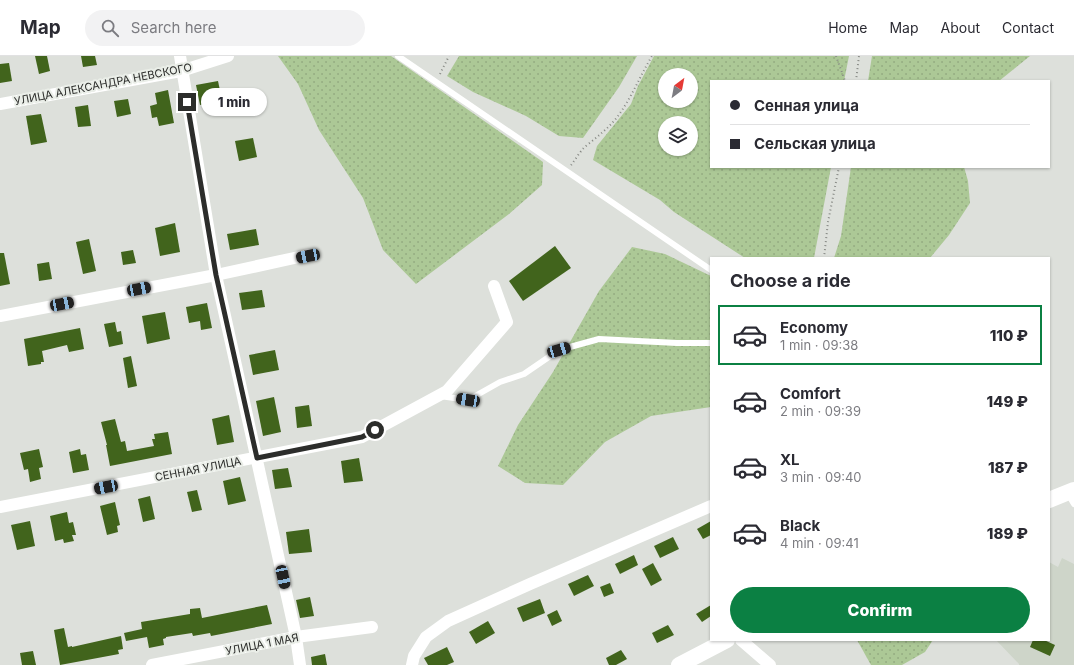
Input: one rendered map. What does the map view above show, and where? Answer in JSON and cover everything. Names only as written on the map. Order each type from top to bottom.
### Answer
[{"type":"street","points":[[180,56],[216,275],[296,637],[300,665]]},
{"type":"street","name":"УЛИЦА АЛЕКСАНДРА НЕВСКОГО","points":[[0,104],[182,71],[228,56]]},
{"type":"street","points":[[0,316],[308,256]]},
{"type":"street","name":"СЕННАЯ УЛИЦА","points":[[0,507],[362,437],[447,392],[507,322],[494,286]]},
{"type":"street","points":[[1050,499],[1072,495]]},
{"type":"street","points":[[412,665],[414,656],[426,637],[448,621],[710,506]]},
{"type":"street","name":"УЛИЦА 1 МАЯ","points":[[152,665],[296,637],[372,627]]},
{"type":"street","points":[[679,665],[725,641]]},
{"type":"street","points":[[743,641],[770,665]]},
{"type":"lane","points":[[398,56],[710,269]]},
{"type":"lane","points":[[439,395],[468,400],[500,382],[524,374],[559,350],[599,339],[710,343]]},
{"type":"path","points":[[435,82],[449,56]]},
{"type":"path","points":[[566,171],[585,147],[603,133],[618,117],[630,99],[642,72],[652,56]]},
{"type":"path","points":[[836,56],[845,80]]},
{"type":"path","points":[[856,80],[859,56]]},
{"type":"path","points":[[824,257],[828,222],[839,168]]},
{"type":"shaded area","points":[[1062,558],[1074,564],[1074,665],[1019,665],[997,641],[1050,641],[1050,563],[1058,567]]},
{"type":"green space","points":[[278,56],[391,56],[543,162],[542,185],[509,214],[416,284],[383,250],[363,198],[319,130],[298,84]]},
{"type":"green space","points":[[459,56],[637,56],[619,87],[583,138],[559,136],[526,116],[473,92],[447,76]]},
{"type":"green space","points":[[654,56],[849,56],[844,80],[710,80],[710,168],[831,168],[814,257],[743,257],[674,212],[660,200],[593,160],[597,146],[631,104],[638,86]]},
{"type":"green space","points":[[872,56],[1030,56],[1000,80],[868,80]]},
{"type":"green space","points":[[851,168],[964,168],[968,181],[970,203],[949,235],[931,257],[834,257],[841,236]]},
{"type":"green space","points":[[632,247],[665,254],[710,276],[710,407],[651,416],[605,442],[563,485],[525,483],[498,466],[518,425],[553,372],[599,291]]},
{"type":"green space","points":[[858,641],[932,641],[925,652],[902,665],[871,665]]},
{"type":"building","points":[[35,56],[47,56],[50,71],[39,74]]},
{"type":"building","points":[[81,56],[95,56],[97,65],[83,67]]},
{"type":"building","points":[[9,63],[12,81],[0,83],[0,64]]},
{"type":"building","points":[[218,81],[222,100],[200,105],[196,85]]},
{"type":"building","points":[[168,90],[174,123],[159,126],[157,117],[152,118],[150,106],[157,104],[155,93]]},
{"type":"building","points":[[128,99],[131,114],[117,117],[114,101]]},
{"type":"building","points":[[88,105],[91,126],[78,127],[75,107]]},
{"type":"building","points":[[41,114],[47,142],[31,145],[26,116]]},
{"type":"building","points":[[253,138],[257,157],[239,161],[235,141]]},
{"type":"building","points":[[175,223],[180,252],[160,256],[155,228]]},
{"type":"building","points":[[256,229],[259,245],[230,250],[227,234]]},
{"type":"building","points":[[89,239],[96,271],[83,274],[76,242]]},
{"type":"building","points":[[555,246],[571,268],[523,301],[509,281]]},
{"type":"building","points":[[133,250],[136,263],[123,265],[121,252]]},
{"type":"building","points":[[0,253],[4,253],[10,284],[0,286]]},
{"type":"building","points":[[49,262],[52,279],[39,281],[37,264]]},
{"type":"building","points":[[262,290],[265,307],[242,310],[239,293]]},
{"type":"building","points":[[207,303],[212,328],[201,330],[200,321],[189,323],[186,307]]},
{"type":"building","points":[[165,312],[170,339],[147,344],[142,316]]},
{"type":"building","points":[[115,322],[117,332],[121,331],[123,344],[109,347],[104,324]]},
{"type":"building","points":[[80,328],[84,349],[69,352],[67,345],[42,351],[44,362],[41,362],[41,364],[28,366],[24,339]]},
{"type":"building","points":[[275,350],[279,370],[253,375],[249,355]]},
{"type":"building","points":[[131,356],[137,386],[128,388],[123,358]]},
{"type":"building","points":[[274,397],[281,432],[263,436],[256,401]]},
{"type":"building","points":[[309,405],[312,426],[297,428],[295,407]]},
{"type":"building","points":[[229,415],[234,442],[217,445],[212,419]]},
{"type":"building","points":[[115,419],[121,442],[125,441],[127,451],[154,446],[152,439],[155,439],[154,434],[168,432],[172,454],[110,466],[107,445],[101,422]]},
{"type":"building","points":[[39,449],[43,467],[39,468],[41,479],[30,482],[28,469],[24,470],[20,453]]},
{"type":"building","points":[[80,449],[81,455],[86,454],[89,470],[73,473],[69,452]]},
{"type":"building","points":[[359,458],[363,481],[344,483],[341,461]]},
{"type":"building","points":[[288,468],[292,487],[275,489],[272,470]]},
{"type":"building","points":[[240,477],[246,501],[228,505],[223,481]]},
{"type":"building","points":[[197,490],[202,510],[192,512],[187,492]]},
{"type":"building","points":[[150,496],[155,519],[143,522],[138,499]]},
{"type":"building","points":[[115,502],[120,525],[117,526],[118,532],[107,535],[100,506]]},
{"type":"building","points":[[67,512],[69,523],[73,522],[76,535],[72,535],[74,541],[64,543],[63,539],[55,541],[50,516]]},
{"type":"building","points":[[30,521],[35,546],[17,550],[11,525]]},
{"type":"building","points":[[710,522],[710,536],[703,539],[697,529]]},
{"type":"building","points":[[309,529],[312,552],[289,554],[286,532]]},
{"type":"building","points":[[673,537],[679,549],[660,558],[654,546]]},
{"type":"building","points":[[634,555],[638,565],[620,574],[615,564]]},
{"type":"building","points":[[653,563],[662,580],[651,586],[642,569]]},
{"type":"building","points":[[588,575],[594,586],[574,596],[568,584]]},
{"type":"building","points":[[610,583],[614,593],[604,597],[600,587]]},
{"type":"building","points":[[310,597],[314,616],[300,618],[296,600]]},
{"type":"building","points":[[540,599],[545,613],[523,622],[517,608]]},
{"type":"building","points":[[267,605],[272,624],[211,636],[210,633],[193,636],[192,633],[166,637],[163,639],[164,645],[149,648],[147,637],[126,641],[124,633],[142,629],[141,622],[190,614],[190,609],[200,608],[202,618]]},
{"type":"building","points":[[710,606],[710,617],[702,622],[696,614]]},
{"type":"building","points":[[557,610],[562,621],[552,626],[547,615]]},
{"type":"building","points":[[488,621],[495,633],[476,644],[469,632]]},
{"type":"building","points":[[668,625],[674,635],[657,643],[652,633]]},
{"type":"building","points":[[64,628],[68,647],[121,636],[123,649],[118,650],[119,654],[60,665],[54,630]]},
{"type":"building","points":[[1033,641],[1046,641],[1055,645],[1050,656],[1030,647]]},
{"type":"building","points":[[447,647],[454,662],[447,665],[428,665],[424,658]]},
{"type":"building","points":[[621,650],[627,659],[616,665],[609,665],[606,658]]},
{"type":"building","points":[[33,651],[36,665],[22,665],[20,653]]},
{"type":"building","points":[[325,654],[327,665],[312,665],[311,657]]},
{"type":"route","points":[[187,102],[216,275],[257,458],[362,437],[375,430]]}]
